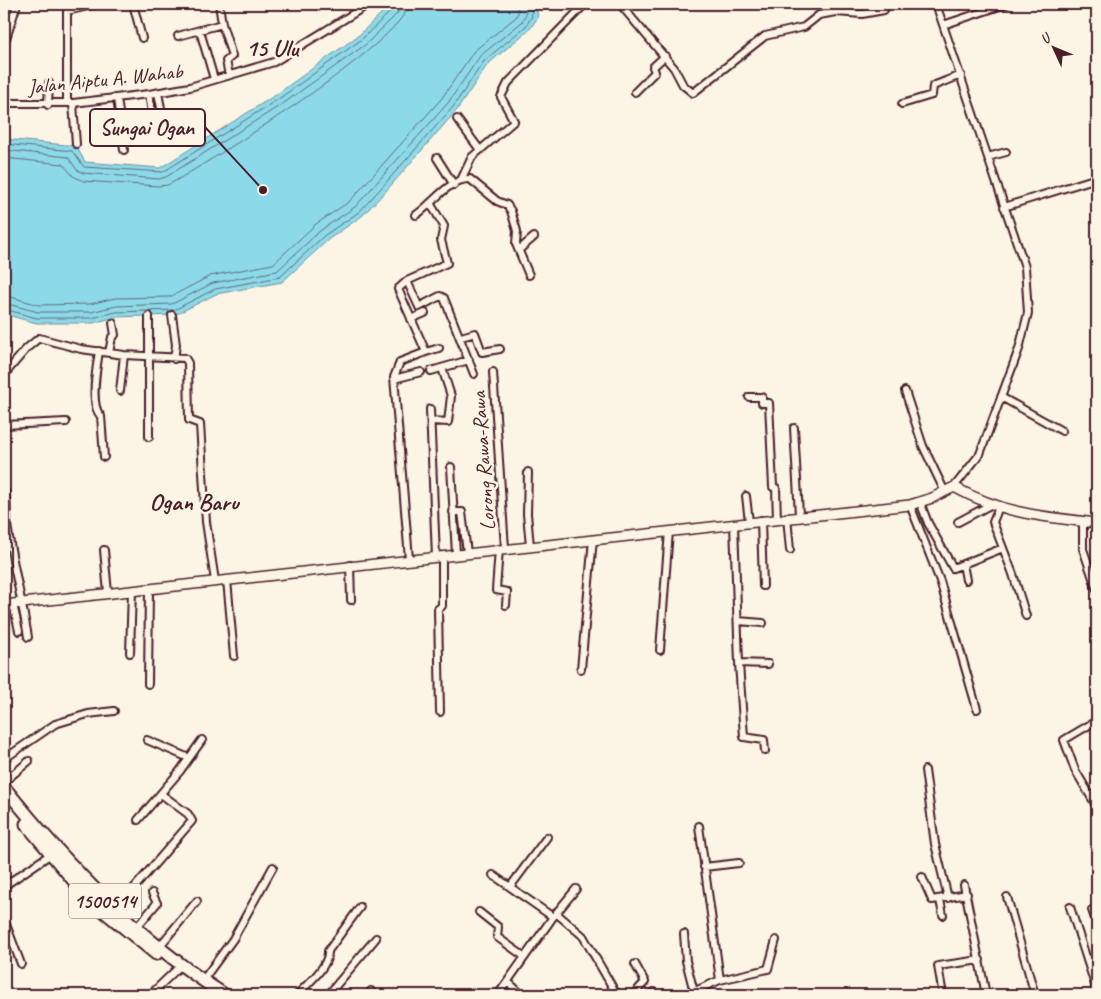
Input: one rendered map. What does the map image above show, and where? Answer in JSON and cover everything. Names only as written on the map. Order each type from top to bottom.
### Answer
[{"type":"highway","name":"1500514","points":[[4,787],[109,917],[211,995]]},
{"type":"highway","name":"1500514","points":[[4,798],[51,854],[78,880],[159,947],[225,995]]},
{"type":"street","points":[[4,45],[17,4]]},
{"type":"street","points":[[76,144],[70,103],[67,11],[98,4]]},
{"type":"street","points":[[133,4],[142,38]]},
{"type":"street","points":[[219,4],[222,24],[232,56],[226,61],[229,76]]},
{"type":"street","name":"Jalan Aiptu A. Wahab","points":[[4,104],[70,103],[158,93],[190,87],[274,62],[368,4]]},
{"type":"street","points":[[416,215],[461,180],[472,157],[514,121],[501,99],[502,92],[521,68],[585,4]]},
{"type":"street","points":[[620,4],[676,70],[683,85],[694,93],[761,38],[804,27],[819,15],[836,12],[864,13],[884,10]]},
{"type":"street","points":[[13,604],[910,504],[920,502],[954,487],[980,454],[1024,333],[1028,299],[1025,267],[936,4]]},
{"type":"street","points":[[943,25],[1006,4]]},
{"type":"street","points":[[178,36],[222,24]]},
{"type":"street","points":[[200,31],[214,79]]},
{"type":"street","points":[[635,92],[655,72],[653,66],[665,56]]},
{"type":"street","points":[[902,104],[932,95],[933,86],[961,75]]},
{"type":"street","points":[[48,104],[49,83]]},
{"type":"street","points":[[158,93],[162,113]]},
{"type":"street","points":[[149,94],[156,139]]},
{"type":"street","points":[[117,98],[124,150]]},
{"type":"street","points":[[457,119],[480,150]]},
{"type":"street","points":[[988,157],[1006,152]]},
{"type":"street","points":[[437,158],[454,185]]},
{"type":"street","points":[[1004,207],[1097,178]]},
{"type":"street","points":[[461,180],[470,179],[512,211],[517,231],[516,244],[520,249],[529,275]]},
{"type":"street","points":[[426,352],[398,289],[407,281],[447,263],[441,240],[444,226],[430,203]]},
{"type":"street","points":[[520,249],[534,238]]},
{"type":"street","points":[[407,281],[419,307],[440,296],[444,298],[474,374]]},
{"type":"street","points":[[411,319],[425,313]]},
{"type":"street","points":[[172,315],[176,345],[174,359]]},
{"type":"street","points":[[149,316],[149,437]]},
{"type":"street","points":[[109,353],[112,337],[115,335],[113,323]]},
{"type":"street","points":[[461,337],[475,333],[481,351],[485,353],[500,349]]},
{"type":"street","points":[[4,375],[38,338],[109,353],[149,358],[185,358],[188,363],[189,420],[200,424],[206,522],[214,581]]},
{"type":"street","points":[[409,559],[394,379],[400,362],[439,348]]},
{"type":"street","points":[[99,351],[95,399],[97,413],[101,416],[104,457]]},
{"type":"street","points":[[120,391],[124,355]]},
{"type":"street","points":[[431,371],[469,360]]},
{"type":"street","points":[[431,421],[448,422],[451,396],[442,368]]},
{"type":"street","points":[[394,379],[421,372]]},
{"type":"street","name":"Lorong Rawa-Rawa","points":[[493,372],[502,549],[496,590],[507,592],[506,604]]},
{"type":"street","points":[[904,391],[923,446],[945,492]]},
{"type":"street","points":[[749,397],[761,396],[762,403],[769,403],[773,487],[776,488],[777,519]]},
{"type":"street","points":[[1001,397],[1062,431]]},
{"type":"street","points":[[430,410],[442,606],[438,609],[440,712]]},
{"type":"street","points":[[4,424],[66,422]]},
{"type":"street","points":[[794,428],[800,464],[800,515]]},
{"type":"street","points":[[451,466],[456,554]]},
{"type":"street","points":[[528,472],[527,514],[530,546]]},
{"type":"street","points":[[954,487],[994,506],[1033,516],[1097,523]]},
{"type":"street","points":[[4,489],[8,501],[6,520],[12,558],[13,604],[19,631]]},
{"type":"street","points":[[746,496],[748,522]]},
{"type":"street","points":[[920,502],[928,523],[953,568],[1003,548]]},
{"type":"street","points":[[910,504],[940,581],[977,709]]},
{"type":"street","points":[[958,522],[994,506]]},
{"type":"street","points":[[994,506],[994,522],[1026,616]]},
{"type":"street","points":[[453,512],[462,512],[467,553]]},
{"type":"street","points":[[787,517],[790,550]]},
{"type":"street","points":[[761,520],[763,586]]},
{"type":"street","points":[[1082,521],[1083,549],[1097,590]]},
{"type":"street","points":[[734,524],[744,738],[764,740],[765,751]]},
{"type":"street","points":[[660,650],[669,531]]},
{"type":"street","points":[[581,669],[593,540]]},
{"type":"street","points":[[104,550],[110,592]]},
{"type":"street","points":[[963,564],[966,580]]},
{"type":"street","points":[[350,566],[351,600]]},
{"type":"street","points":[[227,580],[234,656]]},
{"type":"street","points":[[148,684],[149,588]]},
{"type":"street","points":[[129,590],[130,653]]},
{"type":"street","points":[[13,604],[28,637]]},
{"type":"street","points":[[738,621],[763,623]]},
{"type":"street","points":[[739,663],[768,664]]},
{"type":"street","points":[[4,759],[55,724],[88,714],[114,711]]},
{"type":"street","points":[[1096,721],[1064,740],[1075,770],[1097,807]]},
{"type":"street","points":[[147,740],[189,758]]},
{"type":"street","points":[[138,820],[202,740]]},
{"type":"street","points":[[4,782],[29,761]]},
{"type":"street","points":[[925,770],[935,844],[948,898]]},
{"type":"street","points":[[115,910],[192,821],[188,814],[160,794]]},
{"type":"street","points":[[699,826],[720,980]]},
{"type":"street","points":[[510,888],[546,838]]},
{"type":"street","points":[[4,886],[51,854]]},
{"type":"street","points":[[704,867],[739,863]]},
{"type":"street","points":[[203,980],[233,939],[273,866]]},
{"type":"street","points":[[493,875],[510,888],[554,915],[587,941],[617,995]]},
{"type":"street","points":[[922,877],[930,899],[940,900],[967,894]]},
{"type":"street","points":[[964,884],[986,995]]},
{"type":"street","points":[[498,995],[554,915],[576,889]]},
{"type":"street","points":[[136,928],[157,903],[152,893]]},
{"type":"street","points":[[1007,897],[1035,995]]},
{"type":"street","points":[[940,900],[943,915]]},
{"type":"street","points":[[159,947],[197,901]]},
{"type":"street","points":[[297,995],[323,966],[327,959],[328,951],[360,907]]},
{"type":"street","points":[[1070,908],[1097,991]]},
{"type":"street","points":[[1092,910],[1097,924]]},
{"type":"street","points":[[479,912],[498,926],[497,937],[525,958]]},
{"type":"street","points":[[4,919],[20,964]]},
{"type":"street","points":[[684,934],[686,961],[694,992]]},
{"type":"street","points":[[328,995],[376,938]]},
{"type":"street","points":[[686,995],[720,980],[768,968],[776,940]]},
{"type":"street","points":[[1088,960],[1097,956]]},
{"type":"street","points":[[944,995],[938,966],[980,960]]},
{"type":"street","points":[[633,995],[645,982],[635,964]]},
{"type":"street","points":[[150,995],[177,969]]},
{"type":"street","points":[[508,982],[522,995]]},
{"type":"water","points":[[391,4],[536,4],[538,17],[530,29],[488,64],[457,110],[362,216],[329,239],[282,282],[216,294],[175,315],[116,317],[93,323],[36,323],[4,314],[4,139],[76,146],[85,162],[160,168],[277,94],[359,35]]},
{"type":"place","name":"Sungai Ogan","points":[[263,190]]},
{"type":"district","name":"15 Ulu","points":[[272,48]]},
{"type":"district","name":"Ogan Baru","points":[[194,502]]}]
